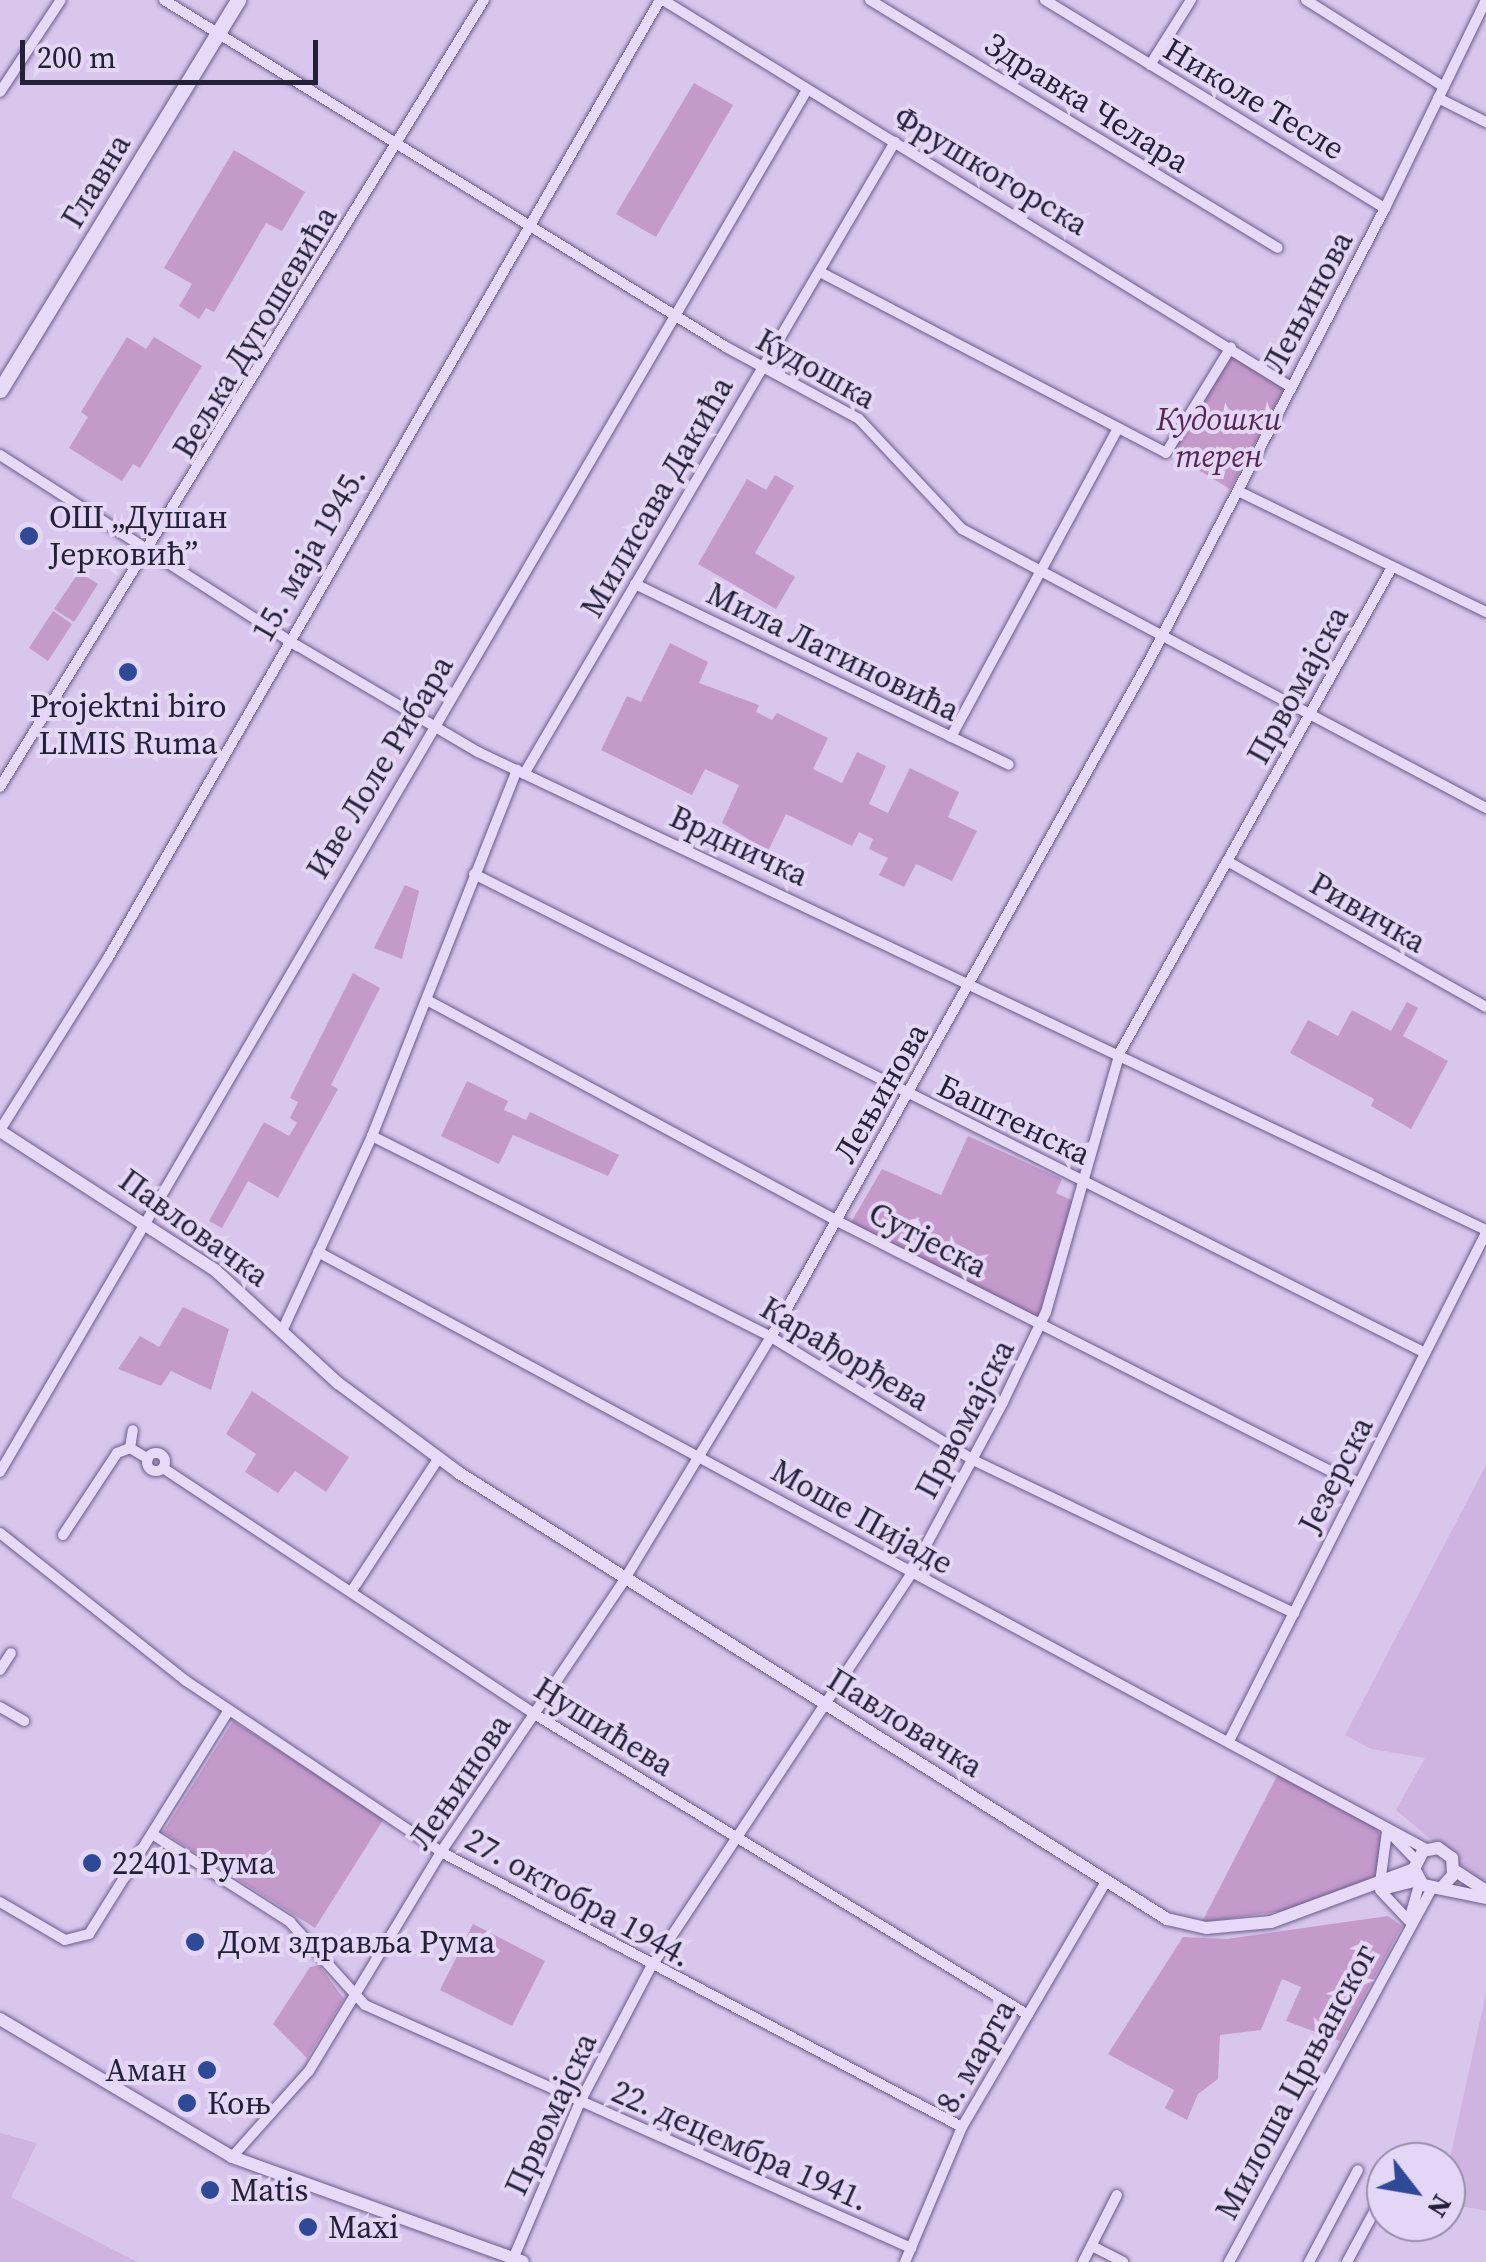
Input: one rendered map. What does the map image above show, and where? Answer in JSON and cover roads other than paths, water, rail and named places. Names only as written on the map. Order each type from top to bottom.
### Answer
[{"type":"main road","name":"Главна","points":[[0,390],[238,0]]},
{"type":"street","points":[[0,92],[60,0]]},
{"type":"street","name":"Кудошка","points":[[164,0],[762,368],[860,419],[949,520],[1162,638],[1486,808]]},
{"type":"street","name":"Вељка Дугошевића","points":[[0,788],[150,552],[484,0]]},
{"type":"street","name":"Фрушкогорска","points":[[661,0],[1292,387]]},
{"type":"street","name":"15. маја 1945.","points":[[0,1130],[108,958],[526,224],[661,0]]},
{"type":"street","name":"Здравка Челара","points":[[870,0],[1278,248]]},
{"type":"street","name":"Николе Тесле","points":[[1045,0],[1385,208]]},
{"type":"street","points":[[1150,64],[1191,0]]},
{"type":"street","points":[[1306,0],[1486,122]]},
{"type":"street","name":"Лењинова","points":[[232,2157],[309,2070],[441,1852],[536,1715],[702,1455],[974,982],[1162,638],[1385,208],[1486,0]]},
{"type":"street","name":"Иве Лоле Рибара","points":[[0,1472],[142,1222],[807,90]]},
{"type":"street","name":"Милисава Дакића","points":[[282,1331],[372,1136],[474,874],[520,772],[895,142]]},
{"type":"street","points":[[820,272],[1166,453],[1176,444],[1231,348]]},
{"type":"street","points":[[951,736],[1118,428]]},
{"type":"street","name":"Врдничка","points":[[0,455],[288,640],[432,727],[520,772],[974,982],[1486,1231]]},
{"type":"street","points":[[1238,491],[1486,612]]},
{"type":"street","name":"Првомајска","points":[[518,2260],[580,2102],[651,1967],[910,1574],[1041,1327],[1120,1052],[1391,568]]},
{"type":"street","name":"Мила Латиновића","points":[[635,584],[1008,765]]},
{"type":"street","name":"Ривичка","points":[[1226,860],[1486,1007]]},
{"type":"street","name":"Баштенска","points":[[474,874],[1425,1352]]},
{"type":"street","name":"Сутјеска","points":[[427,1000],[835,1220],[1358,1485]]},
{"type":"street","name":"Павловачка","points":[[0,1130],[230,1282],[282,1331],[438,1459],[623,1582],[1167,1919],[1206,1928],[1271,1922],[1376,1887],[1424,1877],[1426,1849]]},
{"type":"street","name":"Карађорђева","points":[[372,1136],[771,1336],[972,1460],[1294,1613]]},
{"type":"street","name":"Језерска","points":[[1230,1739],[1486,1231]]},
{"type":"street","name":"Моше Пијаде","points":[[318,1252],[702,1455],[910,1574],[1230,1739],[1426,1849]]},
{"type":"street","points":[[63,1534],[117,1453],[130,1448],[133,1430]]},
{"type":"street","name":"Нушићева","points":[[130,1448],[148,1459],[152,1470],[163,1468],[536,1715],[1028,2014]]},
{"type":"street","points":[[350,1592],[438,1459]]},
{"type":"street","name":"27. октобра 1944.","points":[[0,1533],[228,1710],[441,1852],[651,1967],[962,2127]]},
{"type":"street","points":[[0,1670],[11,1653]]},
{"type":"street","points":[[0,1707],[24,1721]]},
{"type":"street","points":[[0,1902],[65,1940],[83,1937],[228,1710]]},
{"type":"street","points":[[1385,1828],[1376,1887],[1408,1924]]},
{"type":"street","name":"Моше Пијаде","points":[[1385,1828],[1424,1877]]},
{"type":"street","name":"22. децембра 1941.","points":[[152,1834],[290,1922],[352,1997],[911,2248]]},
{"type":"street","points":[[1426,1849],[1444,1850],[1454,1870],[1486,1894]]},
{"type":"street","points":[[1424,1877],[1454,1870]]},
{"type":"street","points":[[1424,1877],[1486,1894]]},
{"type":"street","name":"Милоша Црњанског","points":[[1229,2262],[1408,1924],[1424,1877]]},
{"type":"street","name":"8. марта","points":[[905,2262],[962,2127],[1106,1882]]},
{"type":"street","points":[[0,2019],[232,2157],[518,2260]]},
{"type":"street","points":[[1309,2262],[1358,2170]]},
{"type":"street","points":[[1084,2262],[1116,2195]]},
{"type":"street","points":[[1347,2262],[1366,2227]]},
{"type":"street","points":[[1092,2246],[1124,2262]]},
{"type":"place","name":"ОШ „Душан Јерковић”","points":[[29,536]]},
{"type":"place","name":"Projektni biro LIMIS Ruma","points":[[128,672]]},
{"type":"place","name":"22401 Рума","points":[[92,1863]]},
{"type":"place","name":"Дом здравља Рума","points":[[195,1942]]},
{"type":"place","name":"Аман","points":[[207,2070]]},
{"type":"place","name":"Коњ","points":[[187,2103]]},
{"type":"place","name":"Matis","points":[[210,2190]]},
{"type":"place","name":"Maxi","points":[[308,2227]]},
{"type":"park label","name":"Кудошки терен","points":[[1219,438]]}]
